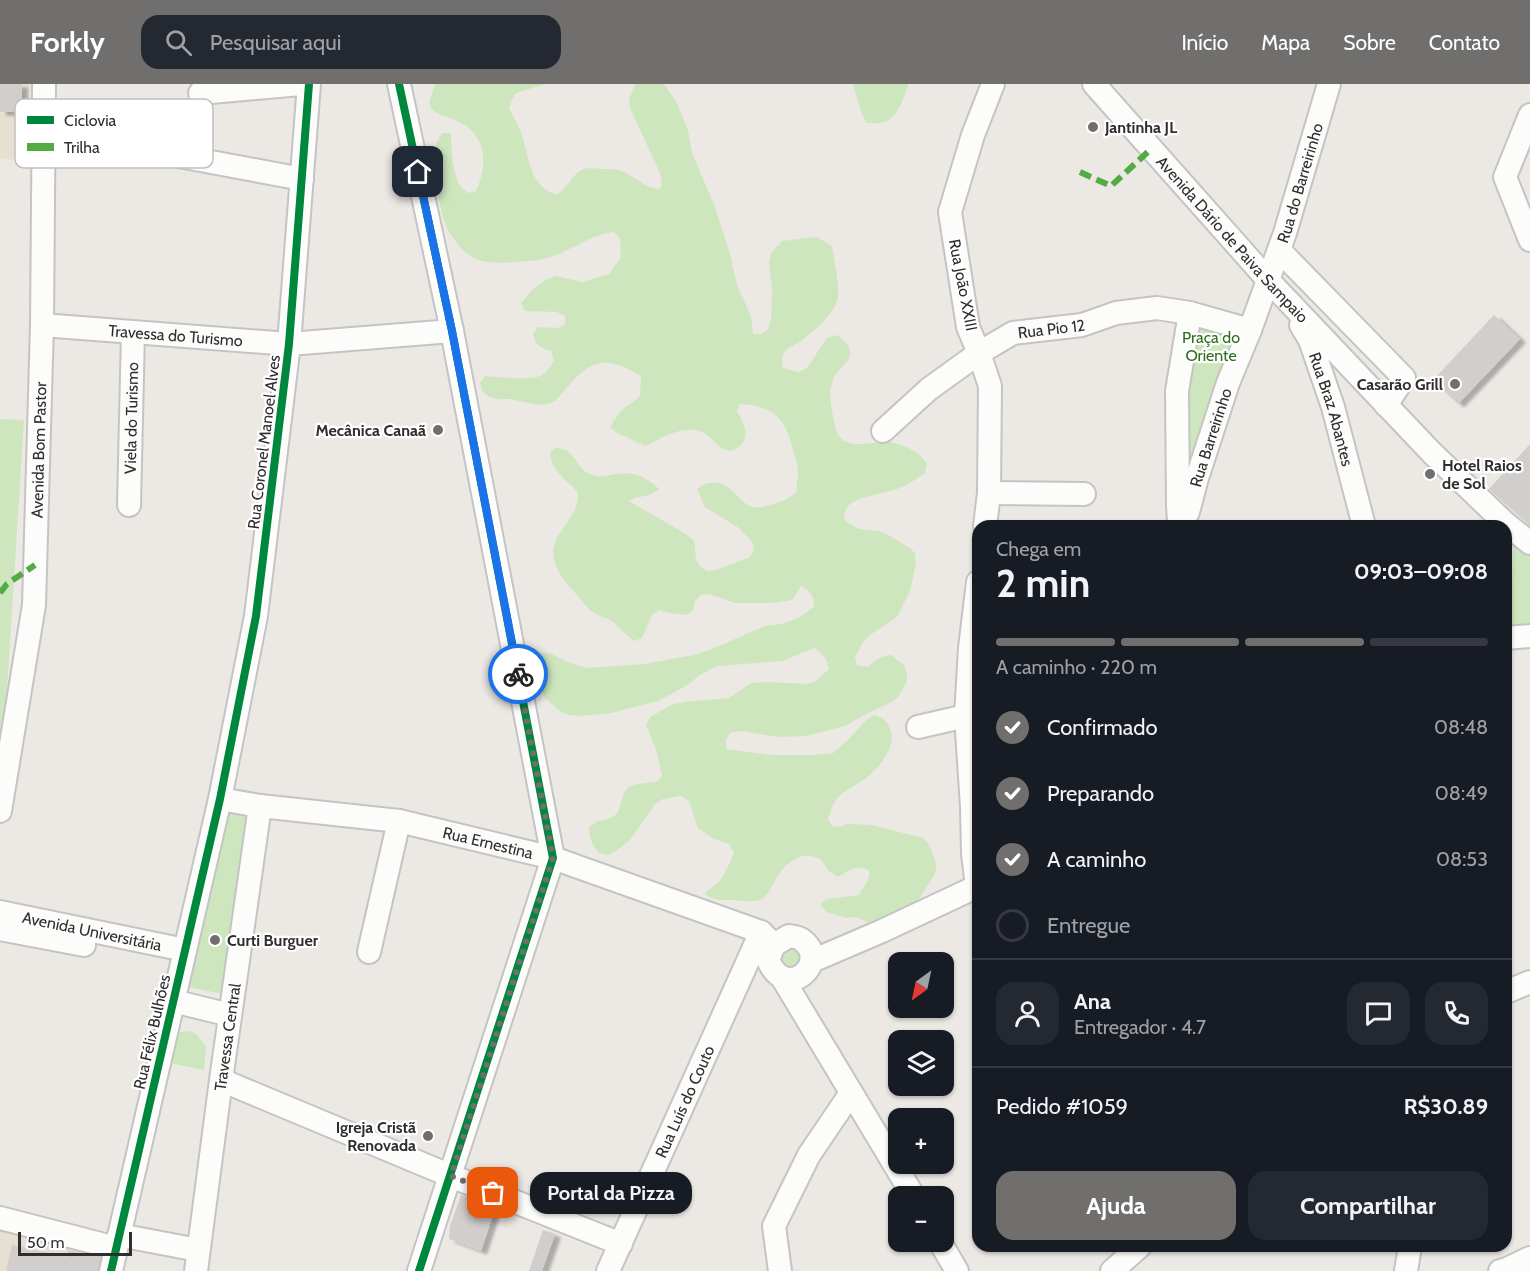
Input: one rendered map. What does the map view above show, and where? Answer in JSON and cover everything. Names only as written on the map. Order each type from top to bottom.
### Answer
[{"type":"street","name":"Avenida Bom Pastor","points":[[44,84],[44,99]]},
{"type":"street","points":[[200,93],[302,84]]},
{"type":"street","name":"Rua Coronel Manoel Alves","points":[[220,799],[256,616],[289,344],[309,84]]},
{"type":"street","points":[[399,84],[452,331],[553,858],[419,1271]]},
{"type":"street","name":"Rua João XXIII","points":[[986,520],[989,493],[990,386],[968,327],[950,212],[973,135],[993,84]]},
{"type":"street","name":"Avenida Dário de Paiva Sampaio","points":[[1094,84],[1268,280],[1432,453],[1500,520]]},
{"type":"street","name":"Rua do Barreirinho","points":[[1268,280],[1329,84]]},
{"type":"street","points":[[1530,115],[1506,177],[1526,215],[1530,240]]},
{"type":"street","points":[[213,162],[302,179]]},
{"type":"street","name":"Avenida Bom Pastor","points":[[0,811],[34,605],[42,325],[43,168]]},
{"type":"street","points":[[1279,250],[1404,378],[1386,405]]},
{"type":"street","name":"Rua Barreirinho","points":[[1183,520],[1188,512],[1228,383],[1268,280]]},
{"type":"street","name":"Rua Braz Abantes","points":[[1285,298],[1310,340],[1333,407],[1362,520]]},
{"type":"street","name":"Rua Pio 12","points":[[883,431],[929,389],[979,353],[1013,333],[1082,325],[1116,313],[1157,308],[1190,313],[1250,330]]},
{"type":"street","points":[[1179,520],[1177,391],[1190,313]]},
{"type":"street","name":"Travessa do Turismo","points":[[42,325],[289,344],[452,331]]},
{"type":"street","name":"Viela do Turismo","points":[[129,505],[134,332]]},
{"type":"street","points":[[989,493],[1084,494]]},
{"type":"street","name":"Avenida Dário de Paiva Sampaio","points":[[1512,530],[1530,543]]},
{"type":"street","points":[[918,727],[972,715],[970,648],[972,632]]},
{"type":"street","points":[[1512,638],[1530,636]]},
{"type":"street","name":"Rua Ernestina","points":[[220,799],[260,806],[399,821],[553,858],[767,939]]},
{"type":"street","name":"Rua Félix Bulhões","points":[[111,1271],[220,799]]},
{"type":"street","name":"Travessa Central","points":[[197,1261],[260,806]]},
{"type":"street","points":[[369,952],[399,821]]},
{"type":"street","points":[[812,961],[972,889]]},
{"type":"street","name":"Avenida Universitária","points":[[0,912],[184,957]]},
{"type":"street","name":"Avenida Universitária","points":[[0,929],[184,957]]},
{"type":"street","points":[[783,979],[796,979],[807,973],[812,961],[810,948],[801,939],[789,936],[767,939],[768,960],[773,972],[783,979],[907,1186]]},
{"type":"street","name":"Rua Luís do Couto","points":[[608,1271],[767,939]]},
{"type":"street","points":[[1512,990],[1530,982]]},
{"type":"street","points":[[173,1001],[230,1015]]},
{"type":"street","points":[[221,1080],[621,1244]]},
{"type":"street","points":[[780,1271],[774,1226],[809,1155],[851,1093]]},
{"type":"street","points":[[0,1218],[118,1241],[197,1261]]},
{"type":"street","points":[[946,1252],[957,1271]]},
{"type":"street","points":[[1113,1271],[1134,1252]]},
{"type":"street","points":[[1406,1271],[1409,1252]]},
{"type":"street","points":[[1500,1271],[1530,1258]]},
{"type":"shaded area","points":[[0,84],[29,84],[29,99],[15,99],[15,160],[0,159]]},
{"type":"shaded area","points":[[0,1227],[113,1253],[109,1271],[0,1271]]},
{"type":"green space","points":[[435,84],[545,84],[516,93],[509,109],[520,131],[532,172],[541,185],[556,195],[576,174],[589,168],[621,171],[647,186],[660,189],[662,181],[659,171],[630,108],[629,99],[635,84],[664,84],[676,101],[688,130],[692,153],[715,207],[737,285],[751,316],[753,334],[761,334],[768,329],[771,321],[772,290],[769,262],[771,253],[782,241],[817,237],[832,246],[838,283],[837,302],[822,323],[784,352],[783,368],[798,372],[806,369],[827,338],[836,335],[846,342],[850,349],[850,356],[835,375],[830,391],[834,423],[841,438],[853,444],[888,442],[899,444],[915,452],[927,463],[925,473],[915,480],[897,489],[852,503],[848,506],[844,516],[844,520],[859,529],[887,534],[915,553],[916,563],[910,591],[897,617],[870,635],[863,642],[855,657],[857,665],[867,667],[881,657],[891,655],[904,665],[907,681],[899,696],[892,702],[845,726],[806,736],[778,737],[740,731],[730,733],[726,740],[726,749],[771,755],[833,753],[874,715],[886,721],[892,736],[884,759],[866,778],[837,798],[828,819],[832,826],[872,825],[923,838],[929,845],[936,862],[936,871],[917,902],[896,919],[879,927],[856,917],[847,918],[826,912],[820,904],[827,899],[859,895],[868,880],[870,871],[857,868],[838,877],[830,872],[821,859],[809,856],[800,857],[786,865],[764,898],[760,900],[720,900],[708,896],[705,894],[720,881],[734,853],[729,844],[712,838],[698,828],[689,801],[681,796],[663,799],[655,804],[631,839],[616,851],[608,855],[599,853],[593,844],[589,828],[617,813],[622,797],[629,787],[656,782],[662,776],[656,749],[646,725],[650,717],[673,704],[729,698],[751,683],[806,684],[815,682],[829,669],[824,657],[814,648],[782,661],[717,666],[658,701],[611,713],[580,716],[560,711],[545,698],[530,664],[535,655],[552,654],[567,662],[587,668],[644,664],[694,655],[712,649],[765,626],[782,624],[798,618],[814,607],[811,595],[801,586],[792,600],[771,603],[735,603],[709,594],[701,595],[695,601],[693,610],[686,615],[660,610],[652,615],[642,638],[634,641],[613,622],[590,610],[557,569],[553,554],[554,546],[574,511],[578,492],[557,470],[550,453],[556,447],[566,450],[584,471],[596,476],[628,473],[650,481],[659,489],[652,494],[629,501],[694,541],[696,559],[707,571],[716,570],[750,557],[754,550],[752,542],[739,528],[705,507],[697,489],[706,484],[720,483],[747,505],[765,506],[788,498],[797,491],[797,464],[790,439],[782,422],[769,411],[751,405],[739,404],[737,412],[744,424],[745,438],[739,447],[731,451],[723,449],[706,434],[695,430],[682,430],[645,446],[617,433],[610,427],[620,412],[640,395],[641,376],[614,364],[603,363],[583,371],[556,400],[550,403],[538,404],[497,399],[484,393],[480,383],[485,376],[531,378],[542,375],[548,370],[554,360],[551,351],[539,346],[533,334],[538,327],[557,328],[565,325],[565,316],[557,312],[525,311],[521,303],[533,289],[547,279],[556,276],[582,282],[609,274],[620,259],[620,239],[614,232],[606,233],[554,256],[507,263],[489,262],[473,258],[466,253],[453,238],[443,217],[434,176],[434,151],[442,133],[451,133],[454,169],[458,182],[468,193],[476,191],[480,181],[482,152],[480,143],[468,128],[439,114],[432,108],[429,102]]},
{"type":"green space","points":[[853,84],[909,84],[900,105],[891,118],[884,122],[867,123],[862,115]]},
{"type":"green space","name":"Praça do Oriente","points":[[1194,318],[1237,333],[1181,503],[1184,397]]},
{"type":"green space","points":[[0,419],[24,420],[4,736],[0,755]]},
{"type":"green space","points":[[1514,539],[1530,551],[1530,627],[1512,629]]},
{"type":"green space","points":[[225,806],[252,810],[224,994],[186,987]]},
{"type":"green space","points":[[791,949],[798,951],[803,958],[794,972],[780,963],[781,955]]},
{"type":"green space","points":[[189,1031],[196,1034],[206,1046],[204,1070],[165,1062],[172,1033]]},
{"type":"building","points":[[0,84],[22,84],[22,99],[15,99],[15,112],[0,112]]},
{"type":"building","points":[[1494,315],[1520,339],[1458,404],[1433,380]]},
{"type":"building","points":[[1530,444],[1530,526],[1489,489]]},
{"type":"building","points":[[461,1195],[495,1209],[481,1251],[449,1239],[450,1226]]},
{"type":"building","points":[[543,1230],[555,1234],[542,1271],[529,1271]]},
{"type":"building","points":[[12,1245],[67,1257],[68,1250],[100,1258],[98,1271],[6,1271]]},
{"type":"marked path","points":[[1080,172],[1111,186],[1151,149]]},
{"type":"marked path","points":[[0,593],[7,584],[35,565]]},
{"type":"cycle path","points":[[111,1271],[220,799],[256,616],[289,344],[309,84]]},
{"type":"cycle path","points":[[399,84],[452,331],[553,858],[419,1271]]},
{"type":"way so far","points":[[493,1193],[451,1176],[553,858],[518,674]]},
{"type":"place","name":"Jantinha JL","points":[[1093,127]]},
{"type":"place","name":"Casarão Grill","points":[[1455,384]]},
{"type":"place","name":"Mecânica Canaã","points":[[438,430]]},
{"type":"place","name":"Hotel Raios de Sol","points":[[1430,474]]},
{"type":"place","name":"Curti Burguer","points":[[215,940]]},
{"type":"place","name":"Igreja Cristã Renovada","points":[[428,1136]]},
{"type":"place","name":"Portal da Pizza","points":[[493,1193]]},
{"type":"route","points":[[418,172],[452,331],[518,674]]}]
